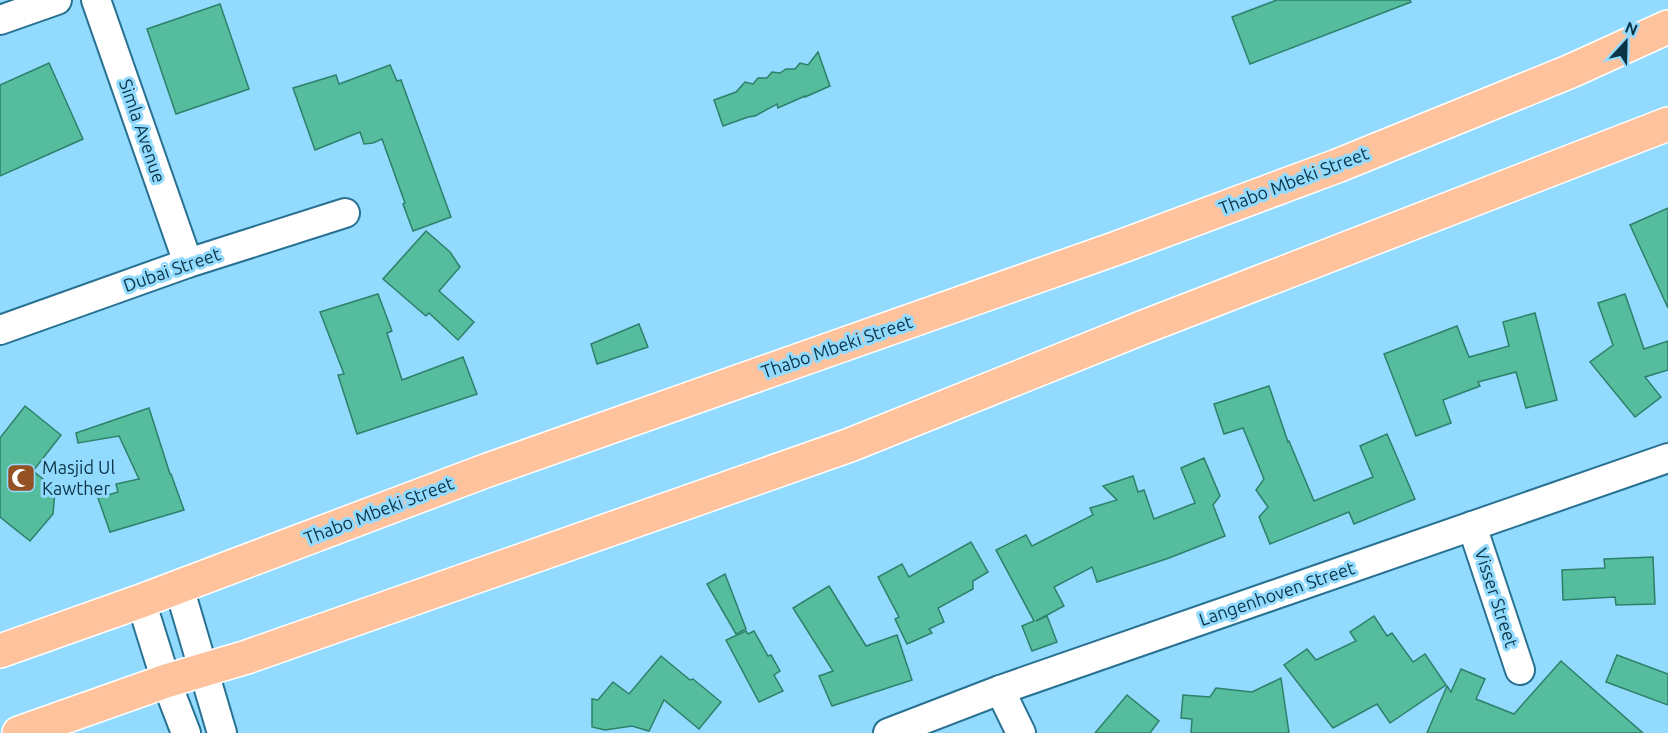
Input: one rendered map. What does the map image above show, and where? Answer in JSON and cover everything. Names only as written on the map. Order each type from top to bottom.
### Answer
[{"type":"main road","name":"Thabo Mbeki Street","points":[[0,651],[141,602],[485,471],[1106,252],[1337,166],[1668,27]]},
{"type":"main road","points":[[19,733],[166,681],[281,645],[850,445],[1155,323],[1668,124]]},
{"type":"street","points":[[0,20],[57,0]]},
{"type":"street","name":"Simla Avenue","points":[[96,0],[188,263]]},
{"type":"street","name":"Dubai Street","points":[[0,330],[188,263],[345,213]]},
{"type":"street","name":"Langenhoven Street","points":[[888,733],[1000,690],[1668,458]]},
{"type":"street","name":"Visser Street","points":[[1473,526],[1520,670]]},
{"type":"street","points":[[179,587],[222,733]]},
{"type":"street","points":[[141,602],[166,681],[186,733]]},
{"type":"street","points":[[1000,690],[1021,733]]},
{"type":"building","points":[[1277,0],[1410,0],[1411,2],[1250,64],[1232,17]]},
{"type":"building","points":[[220,4],[249,89],[176,114],[147,29]]},
{"type":"building","points":[[818,52],[830,86],[778,108],[777,104],[755,116],[723,126],[714,100],[736,92],[745,82],[753,84],[758,78],[767,78],[772,72],[780,73],[786,69],[795,69],[800,63],[808,65]]},
{"type":"building","points":[[49,63],[83,139],[0,176],[0,85]]},
{"type":"building","points":[[390,65],[397,81],[401,80],[451,217],[413,231],[382,139],[364,144],[360,132],[315,150],[293,88],[336,75],[339,84]]},
{"type":"building","points":[[1668,208],[1668,308],[1630,225]]},
{"type":"building","points":[[426,231],[450,252],[460,267],[439,291],[474,322],[458,340],[429,313],[426,316],[383,279]]},
{"type":"building","points":[[378,294],[392,331],[387,333],[402,380],[463,357],[477,394],[357,434],[338,375],[344,374],[320,312]]},
{"type":"building","points":[[1625,294],[1644,349],[1668,341],[1668,370],[1645,377],[1661,397],[1635,417],[1590,362],[1613,345],[1598,303]]},
{"type":"building","points":[[1535,313],[1557,400],[1526,408],[1516,372],[1478,382],[1480,386],[1443,400],[1451,423],[1416,436],[1384,354],[1457,326],[1469,357],[1509,346],[1503,322]]},
{"type":"building","points":[[639,324],[648,347],[597,364],[591,344]]},
{"type":"building","points":[[1269,386],[1288,442],[1314,501],[1373,477],[1360,446],[1387,434],[1415,499],[1354,524],[1349,512],[1270,544],[1259,517],[1268,507],[1256,490],[1264,479],[1243,428],[1224,434],[1214,404]]},
{"type":"building","name":"Masjid Ul Kawther","points":[[25,406],[61,435],[33,471],[55,491],[53,514],[30,541],[0,517],[0,438]]},
{"type":"building","points":[[149,408],[184,510],[110,532],[98,498],[118,492],[116,484],[139,479],[119,436],[78,443],[76,433]]},
{"type":"building","points":[[1204,458],[1220,496],[1213,505],[1225,536],[1097,582],[1092,567],[1054,587],[1064,606],[1036,621],[1047,616],[1057,642],[1032,651],[1022,626],[1034,621],[996,550],[1026,535],[1032,546],[1093,515],[1090,508],[1117,500],[1103,486],[1133,476],[1138,492],[1144,490],[1154,519],[1195,503],[1181,468]]},
{"type":"building","points":[[971,542],[988,572],[973,581],[973,589],[938,608],[944,622],[929,629],[932,633],[907,644],[895,619],[899,617],[878,577],[902,564],[909,577]]},
{"type":"building","points":[[1653,557],[1655,604],[1616,605],[1615,597],[1563,600],[1562,570],[1605,568],[1604,559]]},
{"type":"building","points":[[725,574],[746,629],[736,634],[707,584]]},
{"type":"building","points":[[829,586],[866,646],[897,635],[912,680],[832,706],[819,676],[833,671],[793,608]]},
{"type":"building","points":[[1374,616],[1387,636],[1392,633],[1413,662],[1425,654],[1446,685],[1390,723],[1377,704],[1333,728],[1284,665],[1307,649],[1316,660],[1356,641],[1350,632]]},
{"type":"building","points":[[746,631],[748,634],[754,631],[768,656],[771,655],[780,671],[774,675],[783,691],[759,702],[726,640]]},
{"type":"building","points":[[1617,655],[1668,674],[1668,705],[1606,682]]},
{"type":"building","points":[[661,656],[721,702],[699,729],[664,700],[649,731],[632,726],[605,730],[592,727],[592,699],[598,700],[613,682],[629,694]]},
{"type":"building","points":[[1561,661],[1643,733],[1427,733],[1447,686],[1451,692],[1461,669],[1485,679],[1476,699],[1514,714]]},
{"type":"building","points":[[1281,678],[1289,733],[1191,733],[1192,719],[1181,718],[1183,695],[1210,697],[1216,688],[1252,692]]},
{"type":"building","points":[[1127,695],[1159,721],[1150,733],[1095,733]]},
{"type":"place","name":"Masjid Ul Kawther","points":[[21,478]]}]
